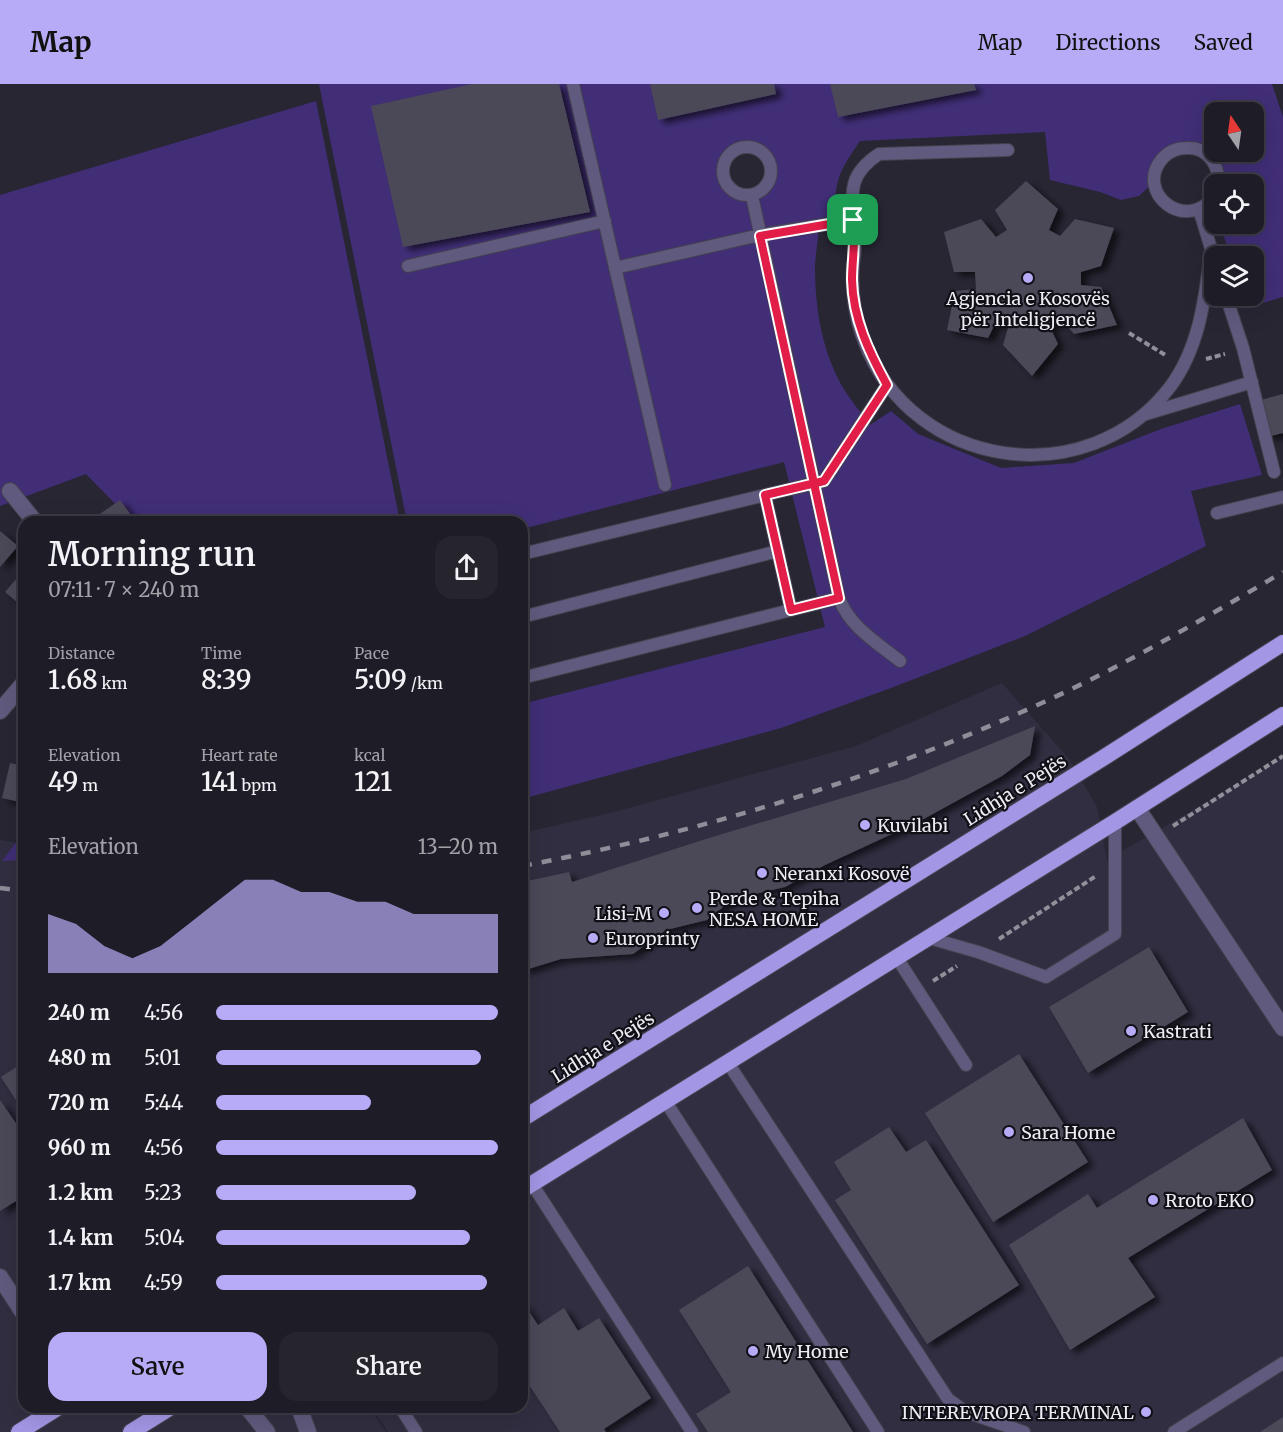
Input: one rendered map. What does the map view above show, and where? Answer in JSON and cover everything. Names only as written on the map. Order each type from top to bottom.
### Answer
[{"type":"highway","name":"Lidhja e Pejës","points":[[528,1115],[1103,758],[1283,643]]},
{"type":"highway","points":[[528,1186],[1283,715]]},
{"type":"highway","points":[[20,1432],[50,1413]]},
{"type":"highway","points":[[131,1432],[161,1413]]},
{"type":"street","points":[[10,491],[29,516]]},
{"type":"street","points":[[0,711],[18,690]]},
{"type":"street","points":[[1137,808],[1283,1028]]},
{"type":"street","points":[[0,1277],[18,1305]]},
{"type":"street","points":[[252,1413],[267,1432]]},
{"type":"street","points":[[300,1413],[308,1432]]},
{"type":"lane","points":[[573,84],[665,485]]},
{"type":"lane","points":[[746,147],[762,152],[771,164],[770,180],[766,188],[752,196],[744,196],[729,189],[722,174],[726,159],[731,153],[746,147]]},
{"type":"lane","points":[[1204,206],[1189,212],[1179,211],[1162,200],[1155,181],[1160,163],[1167,154],[1176,150],[1194,148],[1205,153],[1214,161],[1218,174]]},
{"type":"lane","points":[[1008,150],[879,154],[859,171],[854,183],[855,236],[852,282],[864,342],[887,385],[920,418],[960,441],[986,450],[1016,455],[1051,454],[1086,447],[1117,434],[1145,414],[1170,386],[1186,360],[1204,306]]},
{"type":"lane","points":[[752,196],[839,598],[843,610],[852,621],[900,661]]},
{"type":"lane","points":[[1199,210],[1210,246]]},
{"type":"lane","points":[[615,268],[760,236],[853,220]]},
{"type":"lane","points":[[408,266],[604,221]]},
{"type":"lane","points":[[1229,306],[1243,348],[1274,472]]},
{"type":"lane","points":[[1145,414],[1252,382]]},
{"type":"lane","points":[[528,553],[824,481],[887,385]]},
{"type":"lane","points":[[765,495],[791,610]]},
{"type":"lane","points":[[1217,513],[1283,497]]},
{"type":"lane","points":[[528,615],[778,551]]},
{"type":"lane","points":[[528,676],[839,598]]},
{"type":"lane","points":[[929,938],[978,952],[1046,977],[1115,934],[1115,822]]},
{"type":"lane","points":[[897,958],[966,1065]]},
{"type":"lane","points":[[728,1063],[948,1399],[966,1412],[1024,1432]]},
{"type":"lane","points":[[666,1102],[878,1432]]},
{"type":"lane","points":[[528,1188],[692,1432]]},
{"type":"lane","points":[[1174,1432],[1283,1364]]},
{"type":"lane","points":[[404,1413],[416,1432]]},
{"type":"shaded area","points":[[319,84],[1272,84],[1283,117],[1283,297],[1264,302],[1264,246],[1227,246],[1223,234],[1264,234],[1264,174],[1214,174],[1209,162],[1264,162],[1264,102],[1204,102],[1204,153],[1166,155],[1155,181],[1139,196],[1121,200],[1100,192],[1050,180],[1045,132],[860,141],[847,160],[837,184],[835,216],[819,219],[815,266],[816,298],[821,330],[837,376],[870,425],[891,411],[918,434],[1001,468],[1074,463],[1161,429],[1240,404],[1262,475],[1191,491],[1206,546],[1025,636],[891,688],[781,728],[528,797],[528,702],[825,627],[784,462],[528,527],[528,516],[406,516]],"holes":[[[746,147],[758,151],[768,159],[770,164],[772,170],[769,183],[759,194],[748,196],[737,193],[728,185],[723,175],[723,164],[730,154]]]},
{"type":"shaded area","points":[[316,101],[399,516],[127,516],[86,474],[0,506],[0,195]]},
{"type":"shaded area","points":[[1002,683],[1069,759],[1097,807],[1107,860],[1283,757],[1283,1432],[388,1432],[375,1413],[528,1413],[528,832],[614,812],[856,746]]},
{"type":"shaded area","points":[[0,840],[18,843],[18,1413],[373,1413],[386,1432],[0,1432]]},
{"type":"shaded area","points":[[18,840],[18,860],[2,861]]},
{"type":"building","points":[[472,84],[559,84],[590,212],[403,247],[371,106]]},
{"type":"building","points":[[650,84],[774,84],[776,94],[658,120]]},
{"type":"building","points":[[830,84],[974,84],[976,90],[838,117]]},
{"type":"building","name":"Agjencia e Kosovës për Inteligjencë","points":[[1026,181],[1058,209],[1049,230],[1060,236],[1075,219],[1114,228],[1101,266],[1081,272],[1081,285],[1101,287],[1117,325],[1074,334],[1062,320],[1050,327],[1058,344],[1032,376],[1003,345],[1008,328],[996,322],[988,338],[947,330],[955,291],[976,289],[975,272],[954,272],[944,232],[981,219],[996,237],[1007,230],[995,210]]},
{"type":"building","points":[[1283,394],[1283,433],[1267,437],[1257,401]]},
{"type":"building","points":[[120,500],[132,516],[97,516]]},
{"type":"building","points":[[0,531],[18,546],[0,567]]},
{"type":"building","points":[[18,577],[18,603],[5,592]]},
{"type":"building","points":[[1035,726],[1030,755],[1002,776],[920,821],[825,865],[785,887],[733,899],[707,920],[666,930],[633,954],[561,959],[528,969],[528,881],[569,872],[572,882],[906,779]]},
{"type":"building","points":[[10,763],[18,765],[18,802],[2,798]]},
{"type":"building","points":[[1149,947],[1188,1012],[1088,1073],[1049,1007]]},
{"type":"building","points":[[1019,1054],[1088,1162],[993,1222],[925,1113]]},
{"type":"building","points":[[18,1066],[18,1104],[1,1077]]},
{"type":"building","points":[[0,1100],[18,1126],[18,1200],[0,1211]]},
{"type":"building","points":[[1243,1118],[1272,1170],[1128,1258],[1155,1297],[1070,1350],[1009,1245],[1088,1194],[1097,1208]]},
{"type":"building","points":[[889,1127],[906,1152],[926,1140],[1019,1285],[927,1344],[835,1200],[851,1190],[834,1162]]},
{"type":"building","name":"My Home","points":[[748,1266],[853,1432],[708,1432],[696,1414],[731,1392],[679,1310]]},
{"type":"building","points":[[564,1308],[578,1331],[599,1318],[651,1398],[604,1429],[606,1432],[560,1432],[528,1383],[528,1310],[538,1325]]},
{"type":"building","points":[[1283,1417],[1283,1432],[1260,1432]]},
{"type":"railway","points":[[528,865],[656,837],[722,819],[788,800],[918,755],[1044,702],[1105,672],[1283,572]]},
{"type":"railway","points":[[0,888],[18,890]]},
{"type":"place","name":"Agjencia e Kosovës për Inteligjencë","points":[[1028,278]]},
{"type":"place","name":"Kuvilabi","points":[[865,825]]},
{"type":"place","name":"Neranxi Kosovë","points":[[762,873]]},
{"type":"place","name":"Perde & Tepiha NESA HOME","points":[[697,908]]},
{"type":"place","name":"Lisi-M","points":[[664,913]]},
{"type":"place","name":"Europrinty","points":[[593,938]]},
{"type":"place","name":"Kastrati","points":[[1131,1031]]},
{"type":"place","name":"Sara Home","points":[[1009,1132]]},
{"type":"place","name":"Rroto EKO","points":[[1153,1200]]},
{"type":"place","name":"My Home","points":[[753,1351]]},
{"type":"place","name":"INTEREVROPA TERMINAL","points":[[1146,1412]]},
{"type":"route","points":[[853,220],[760,236],[790,370],[814,483],[839,598],[791,610],[765,495],[814,483],[824,481],[887,385],[864,342],[854,300],[853,220]]}]
